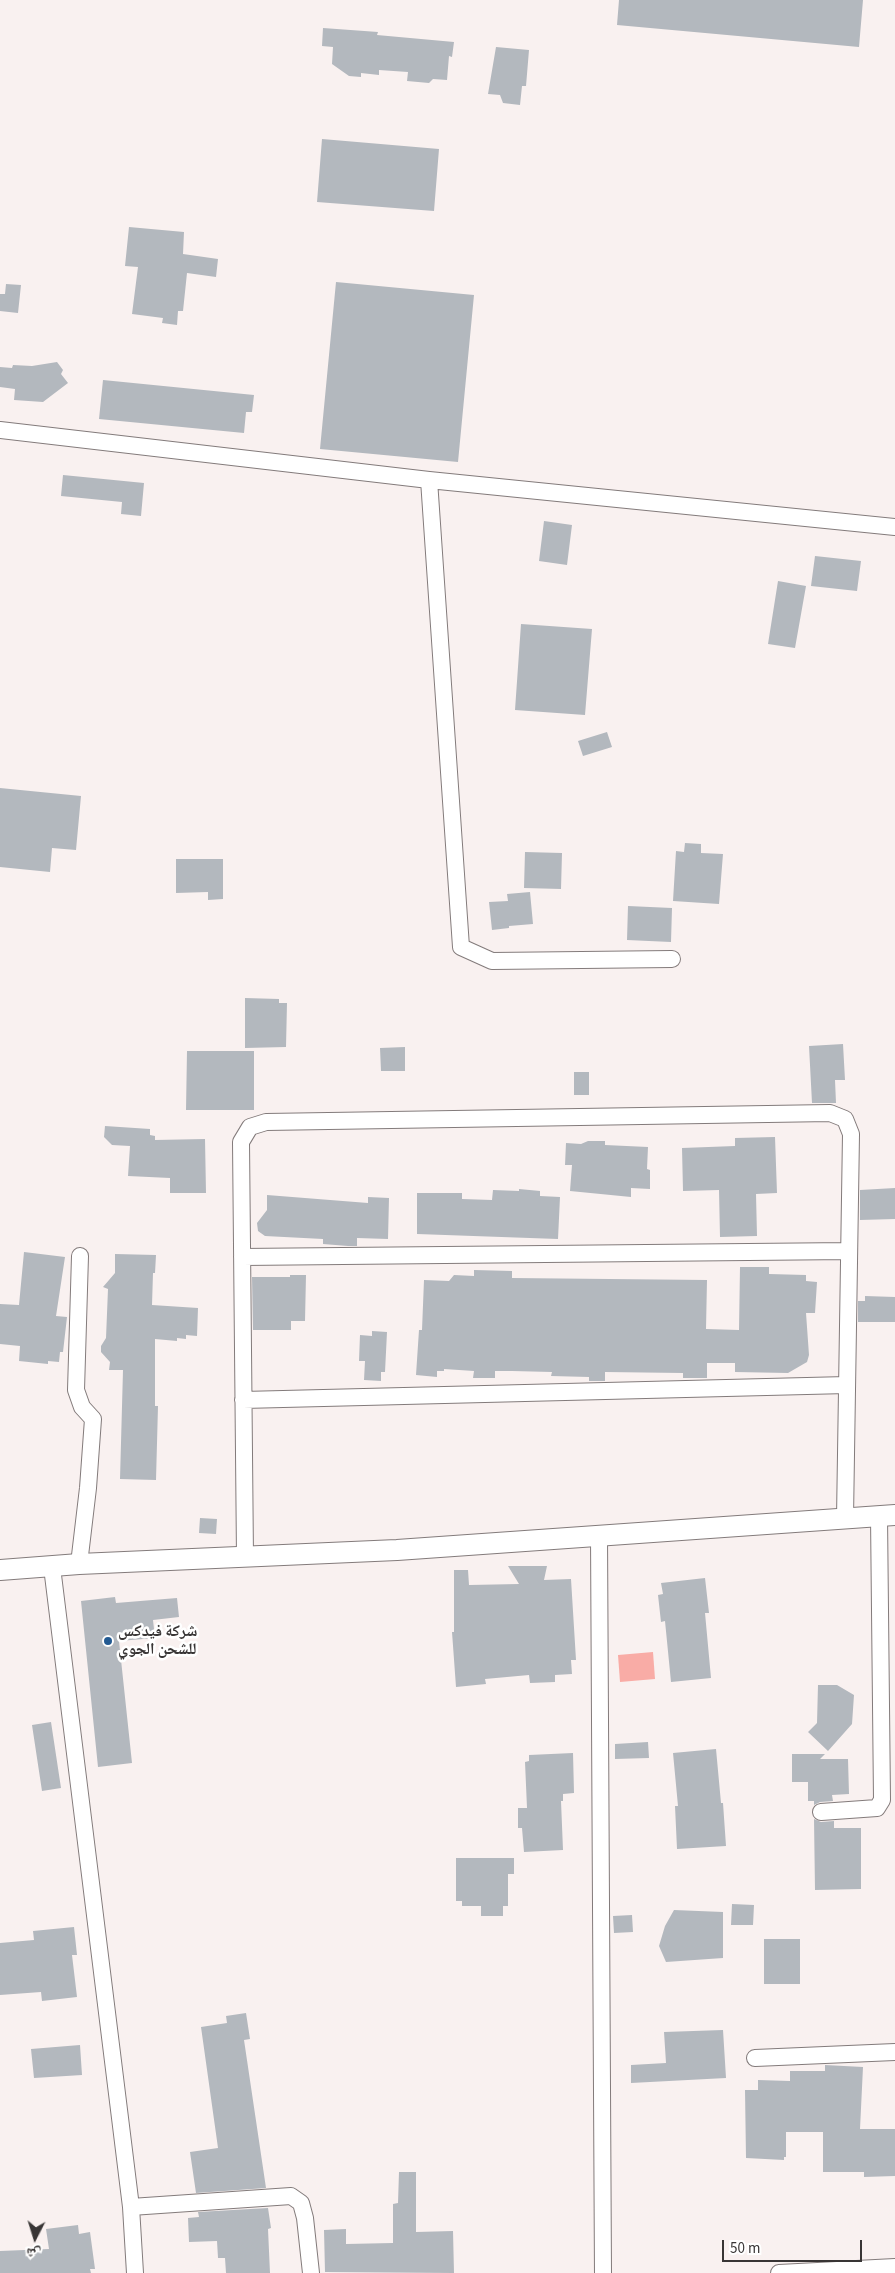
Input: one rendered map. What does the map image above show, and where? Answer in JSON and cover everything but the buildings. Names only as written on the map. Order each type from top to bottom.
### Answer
[{"type":"street","points":[[0,430],[429,480],[895,528]]},
{"type":"street","points":[[429,480],[462,947],[492,961],[672,959]]},
{"type":"street","points":[[245,1557],[241,1142],[250,1127],[266,1122],[830,1113],[845,1119],[851,1134],[846,1518]]},
{"type":"street","points":[[242,1257],[850,1251]]},
{"type":"street","points":[[78,1564],[92,1426],[92,1419],[82,1407],[76,1390],[80,1256]]},
{"type":"street","points":[[243,1400],[847,1385]]},
{"type":"street","points":[[0,1570],[78,1564],[397,1550],[887,1516],[882,1800],[877,1808],[821,1812]]},
{"type":"street","points":[[598,1535],[603,2273]]},
{"type":"street","points":[[52,1567],[131,2208],[135,2273]]},
{"type":"street","points":[[755,2058],[895,2052]]},
{"type":"street","points":[[131,2208],[291,2196],[301,2203],[305,2218],[311,2273]]},
{"type":"street","points":[[780,2273],[895,2268]]},
{"type":"shaded area","points":[[653,1652],[655,1679],[620,1682],[618,1655]]},
{"type":"place","name":"شركة فيدكس للشحن الجوي","points":[[108,1641]]}]
